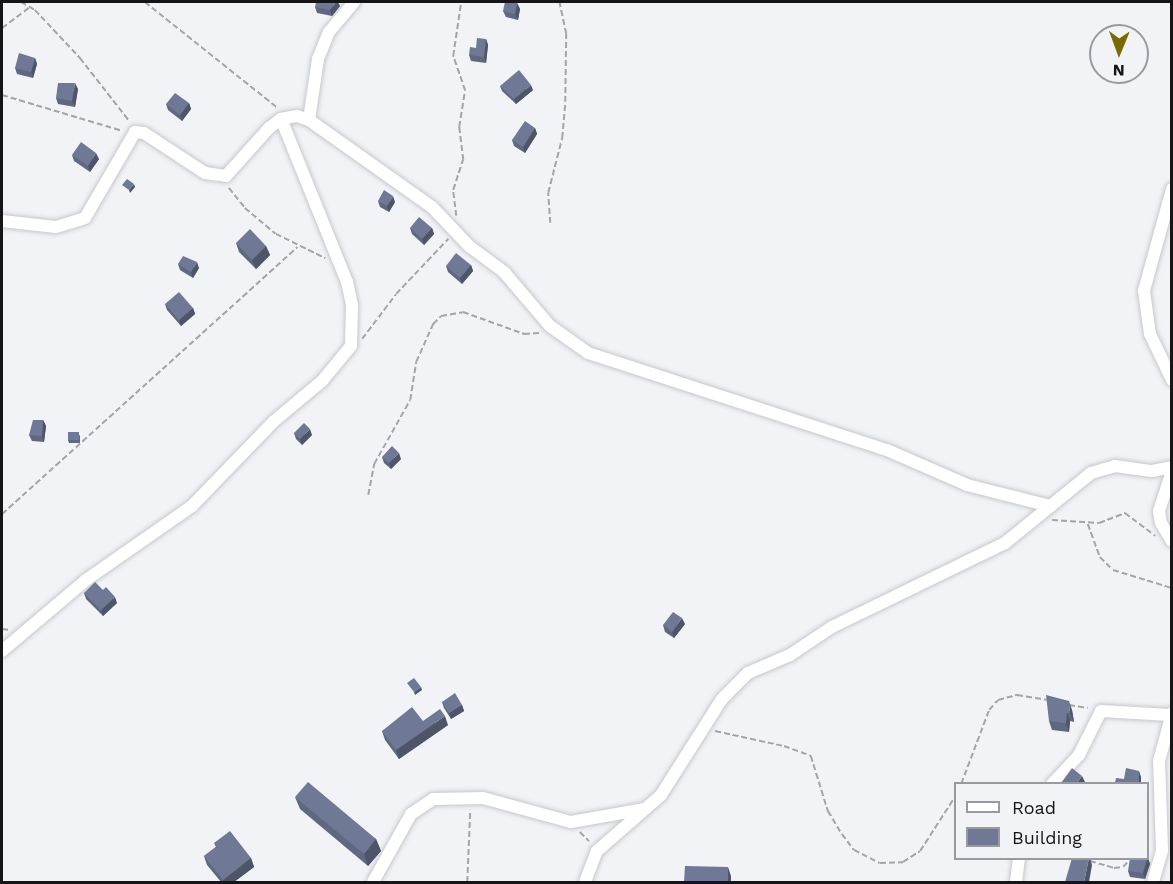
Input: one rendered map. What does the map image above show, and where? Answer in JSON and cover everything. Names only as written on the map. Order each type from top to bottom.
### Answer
[{"type":"street","points":[[309,120],[318,59],[329,32],[354,2]]},
{"type":"street","points":[[2,651],[86,580],[192,506],[273,422],[322,381],[351,346],[352,305],[284,118]]},
{"type":"street","points":[[2,221],[56,227],[85,218],[136,132],[205,173],[226,176],[284,118],[309,120],[432,207],[504,272],[550,326],[588,353],[609,362],[887,450],[967,485],[1050,506]]},
{"type":"street","points":[[1172,189],[1144,291],[1150,334],[1172,380]]},
{"type":"street","points":[[585,882],[597,851],[660,795],[702,728],[734,684],[748,673],[770,666],[832,627],[1005,543],[1091,472],[1104,467],[1152,471],[1172,469],[1160,511],[1170,541]]},
{"type":"street","points":[[1053,782],[1079,755],[1101,711],[1171,714],[1159,761],[1162,850],[1153,882]]},
{"type":"street","points":[[373,882],[411,814],[422,803],[472,797],[571,822],[645,809]]},
{"type":"street","points":[[1016,882],[1018,860]]},
{"type":"path","points":[[21,2],[31,7],[87,67],[111,103],[136,132]]},
{"type":"path","points":[[145,2],[284,118]]},
{"type":"path","points":[[351,346],[371,331],[396,294],[456,231],[453,190],[463,160],[459,127],[465,91],[453,56],[461,2]]},
{"type":"path","points":[[550,223],[548,193],[562,138],[565,102],[566,34],[560,2]]},
{"type":"path","points":[[2,28],[31,7]]},
{"type":"path","points":[[2,95],[136,132]]},
{"type":"path","points":[[226,176],[229,189],[244,208],[297,247],[337,263]]},
{"type":"path","points":[[2,514],[155,379],[203,329],[297,247]]},
{"type":"path","points":[[368,495],[374,464],[410,400],[416,362],[433,324],[441,316],[463,312],[524,334],[541,332],[550,326]]},
{"type":"path","points":[[1033,520],[1088,523],[1125,513],[1156,536],[1170,541]]},
{"type":"path","points":[[1088,523],[1100,556],[1113,570],[1172,588]]},
{"type":"path","points":[[961,782],[989,710],[998,700],[1017,695],[1048,700]]},
{"type":"path","points":[[1068,705],[1101,711]]},
{"type":"path","points":[[702,728],[784,746],[811,756],[828,811],[842,834],[854,850],[880,863],[903,862],[920,851],[937,830],[954,799]]},
{"type":"path","points":[[466,882],[472,797]]},
{"type":"path","points":[[571,822],[597,851]]},
{"type":"path","points":[[1088,860],[1114,868],[1123,867],[1129,860]]},
{"type":"building","points":[[316,2],[336,2],[330,10],[315,7]]},
{"type":"building","points":[[505,2],[517,3],[515,14],[503,11]]},
{"type":"building","points":[[477,38],[486,39],[484,57],[469,55],[470,47],[476,48]]},
{"type":"building","points":[[19,53],[35,58],[31,72],[15,68]]},
{"type":"building","points":[[519,70],[531,85],[514,99],[500,86]]},
{"type":"building","points":[[58,83],[75,83],[72,101],[56,98]]},
{"type":"building","points":[[175,93],[189,103],[180,115],[166,104]]},
{"type":"building","points":[[525,121],[535,128],[523,147],[512,140]]},
{"type":"building","points":[[81,142],[96,153],[88,166],[72,155]]},
{"type":"building","points":[[127,179],[134,184],[129,190],[122,185]]},
{"type":"building","points":[[384,190],[393,196],[387,206],[378,201]]},
{"type":"building","points":[[419,217],[432,228],[422,239],[410,228]]},
{"type":"building","points":[[250,229],[266,246],[252,260],[236,243]]},
{"type":"building","points":[[456,253],[471,265],[460,278],[446,266]]},
{"type":"building","points":[[183,256],[197,262],[191,272],[178,264]]},
{"type":"building","points":[[179,292],[193,308],[179,320],[165,304]]},
{"type":"building","points":[[33,420],[43,420],[42,436],[29,435]]},
{"type":"building","points":[[304,423],[310,429],[300,439],[294,433]]},
{"type":"building","points":[[68,432],[79,432],[79,440],[68,440]]},
{"type":"building","points":[[392,446],[399,453],[389,463],[382,457]]},
{"type":"building","points":[[95,582],[103,590],[106,587],[115,597],[101,610],[84,593]]},
{"type":"building","points":[[673,612],[682,618],[672,632],[663,625]]},
{"type":"building","points":[[414,678],[421,687],[414,692],[407,683]]},
{"type":"building","points":[[455,693],[462,705],[449,713],[442,702]]},
{"type":"building","points":[[1046,695],[1069,701],[1070,713],[1067,712],[1066,723],[1049,721]]},
{"type":"building","points":[[412,707],[423,721],[440,709],[445,716],[396,750],[382,731]]},
{"type":"building","points":[[1072,768],[1082,776],[1078,782],[1062,782]]},
{"type":"building","points":[[1126,768],[1139,771],[1139,782],[1115,782],[1116,778],[1124,779]]},
{"type":"building","points":[[308,782],[376,839],[364,854],[295,797]]},
{"type":"building","points":[[230,831],[251,858],[223,880],[204,856],[217,846],[214,843]]},
{"type":"building","points":[[1071,860],[1089,860],[1084,882],[1065,882]]},
{"type":"building","points":[[1130,860],[1146,860],[1143,873],[1128,871]]},
{"type":"building","points":[[685,866],[728,867],[728,882],[684,882]]}]
